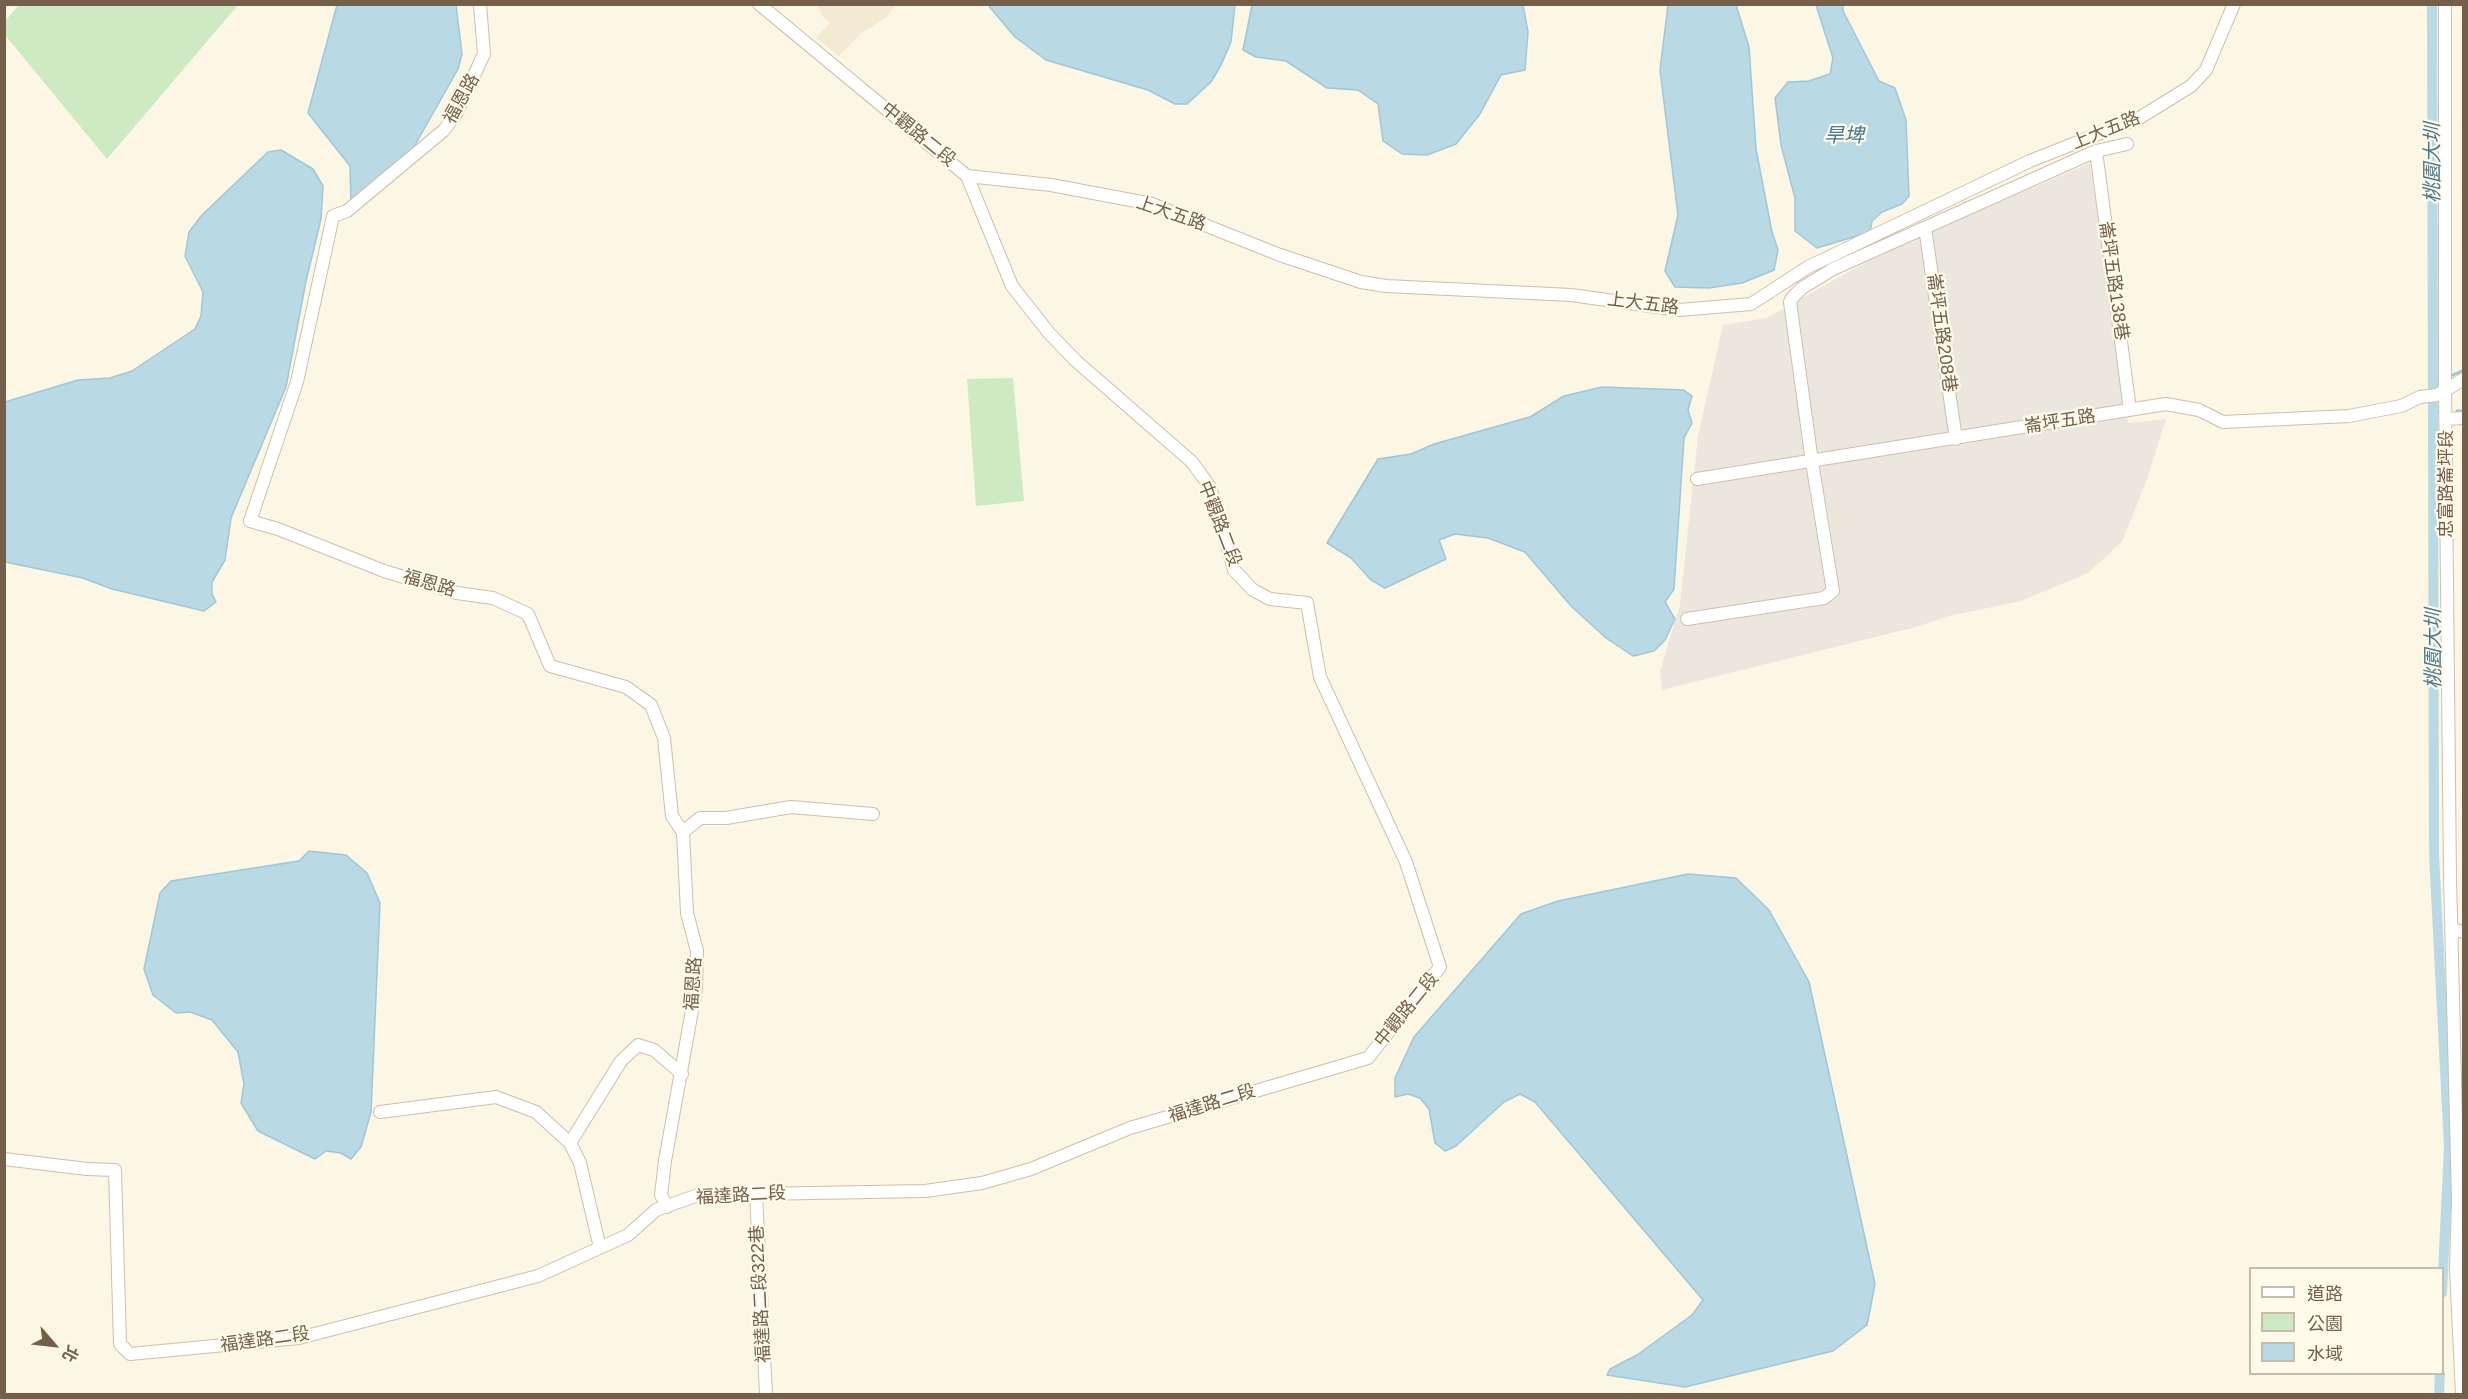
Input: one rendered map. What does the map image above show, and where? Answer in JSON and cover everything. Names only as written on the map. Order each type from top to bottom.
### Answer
[{"type":"street","name":"福恩路","points":[[480,4],[484,54],[455,116],[443,132],[346,211],[333,216],[297,382],[250,521],[278,529],[384,571],[457,593],[493,598],[528,614],[550,666],[626,687],[651,705],[664,738],[672,816],[683,832],[687,913],[696,951],[696,988],[661,1195],[667,1207]]},
{"type":"street","name":"中觀路二段","points":[[759,4],[968,176],[1012,286],[1049,333],[1076,361],[1192,462],[1210,487],[1234,570],[1253,590],[1270,598],[1307,603],[1320,677],[1406,862],[1440,967],[1368,1058]]},
{"type":"street","name":"上大五路","points":[[968,176],[1051,185],[1152,204],[1280,255],[1361,282],[1386,286],[1572,295],[1679,310],[1750,304],[1808,267],[2030,161],[2142,117],[2191,86],[2206,70],[2234,4]]},
{"type":"street","name":"忠富路崙坪段","points":[[2445,4],[2441,392],[2447,419],[2449,731],[2457,930],[2456,1269],[2462,1395]]},
{"type":"street","points":[[1687,619],[1824,598],[1833,591],[1790,302],[1802,288],[1833,269],[2096,151],[2127,144]]},
{"type":"street","name":"崙坪五路138巷","points":[[2096,151],[2130,410]]},
{"type":"street","name":"崙坪五路208巷","points":[[1925,228],[1956,439]]},
{"type":"street","points":[[1785,283],[1802,288]]},
{"type":"street","name":"崙坪五路","points":[[1697,479],[2166,404],[2199,410],[2223,422],[2349,416],[2401,406],[2420,397],[2441,392],[2463,379]]},
{"type":"street","points":[[2447,419],[2463,418]]},
{"type":"street","points":[[2449,731],[2463,730]]},
{"type":"street","points":[[683,832],[700,818],[726,818],[791,807],[873,814]]},
{"type":"street","points":[[570,1143],[621,1061],[638,1046],[654,1050],[682,1074]]},
{"type":"street","name":"福達路二段","points":[[4,1159],[87,1170],[115,1170],[120,1344],[130,1354],[299,1338],[538,1276],[628,1235],[656,1210],[698,1195],[886,1193],[982,1183],[1031,1170],[1130,1128],[1368,1058]]},
{"type":"street","points":[[380,1112],[496,1097],[536,1112],[570,1143],[580,1163],[600,1248]]},
{"type":"street","name":"福達路二段322巷","points":[[756,1194],[766,1395]]},
{"type":"shaded area","points":[[817,5],[895,5],[887,17],[861,33],[839,56],[816,38],[830,23],[823,17]]},
{"type":"shaded area","points":[[2090,163],[2128,423],[2166,419],[2146,482],[2122,542],[2088,573],[2021,601],[1949,616],[1916,627],[1662,690],[1660,671],[1680,605],[1698,436],[1723,325],[1767,318],[1880,254]]},
{"type":"green space","points":[[19,5],[238,5],[107,159],[5,35],[5,21]]},
{"type":"green space","points":[[1013,378],[1024,501],[976,506],[967,379]]},
{"type":"water","points":[[337,5],[456,5],[462,54],[458,69],[410,154],[351,204],[350,166],[308,113]]},
{"type":"water","points":[[988,5],[1235,5],[1231,42],[1211,82],[1187,104],[1175,104],[1148,90],[1046,60],[1015,37]]},
{"type":"water","points":[[1252,5],[1523,5],[1528,32],[1525,70],[1501,75],[1480,114],[1456,144],[1427,155],[1402,154],[1383,141],[1378,104],[1358,90],[1327,88],[1286,61],[1256,57],[1243,50]]},
{"type":"water","points":[[1668,5],[1736,5],[1749,47],[1756,149],[1772,232],[1778,250],[1774,270],[1742,283],[1709,288],[1675,287],[1665,271],[1678,215],[1660,70]]},
{"type":"water","name":"旱埤","points":[[1816,5],[1843,5],[1843,11],[1879,81],[1895,88],[1906,120],[1909,196],[1902,204],[1882,212],[1872,221],[1870,232],[1817,248],[1795,231],[1795,198],[1781,145],[1775,98],[1788,82],[1809,81],[1830,74],[1833,58]]},
{"type":"water","points":[[281,150],[313,169],[323,186],[321,219],[306,281],[286,387],[231,518],[225,560],[212,582],[212,594],[216,602],[204,611],[112,589],[83,578],[5,562],[5,402],[78,380],[110,378],[132,371],[195,329],[201,316],[203,292],[185,256],[189,232],[202,215],[268,152]]},
{"type":"water","points":[[1602,387],[1684,390],[1692,396],[1688,410],[1692,423],[1684,438],[1674,589],[1665,602],[1675,619],[1665,640],[1654,651],[1633,656],[1606,638],[1571,606],[1525,552],[1488,538],[1455,534],[1439,540],[1446,559],[1385,588],[1371,580],[1351,558],[1327,543],[1378,459],[1411,454],[1434,444],[1530,417],[1564,396]]},
{"type":"water","points":[[309,851],[346,855],[367,873],[380,903],[371,1112],[361,1147],[351,1159],[341,1153],[326,1151],[315,1159],[258,1131],[241,1103],[244,1084],[238,1052],[212,1020],[190,1012],[176,1013],[153,995],[144,969],[160,893],[171,881],[299,861]]},
{"type":"water","points":[[1688,874],[1736,878],[1769,910],[1809,982],[1875,1284],[1867,1325],[1833,1351],[1685,1387],[1607,1375],[1610,1369],[1637,1355],[1692,1315],[1703,1300],[1535,1102],[1520,1094],[1504,1102],[1456,1146],[1445,1151],[1435,1143],[1429,1109],[1420,1098],[1408,1094],[1395,1097],[1395,1078],[1414,1037],[1521,914],[1558,901]]},
{"type":"waterway","name":"桃園大圳","points":[[2432,4],[2434,854],[2449,1147],[2443,1267]]},
{"type":"waterway","points":[[2453,375],[2464,370]]},
{"type":"waterway","name":"桃園大圳","points":[[2433,385],[2438,382]]},
{"type":"waterway","points":[[2457,411],[2464,411]]},
{"type":"waterway","name":"桃園大圳","points":[[2433,413],[2438,412]]},
{"type":"waterway","name":"桃園大圳","points":[[2439,1394],[2440,1375]]}]
